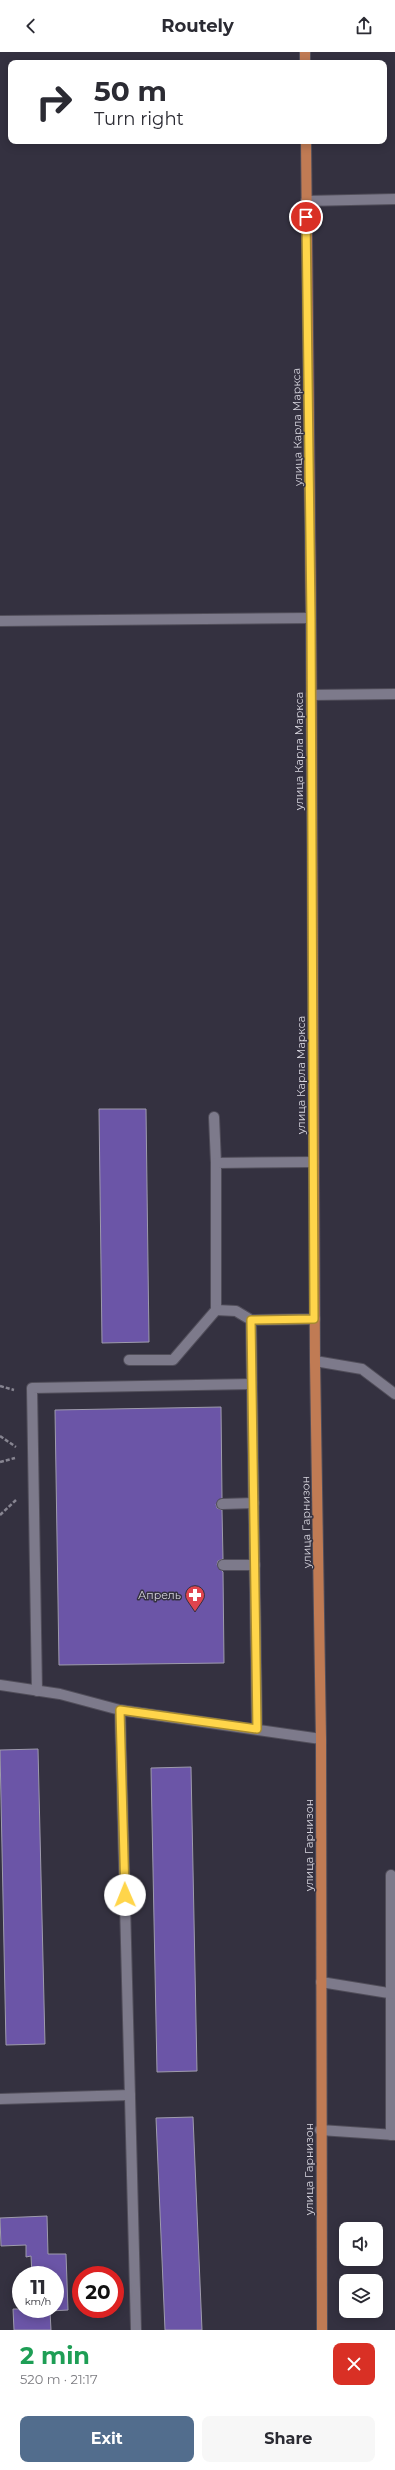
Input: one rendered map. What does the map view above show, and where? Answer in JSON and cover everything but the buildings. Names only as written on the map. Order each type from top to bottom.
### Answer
[{"type":"main road","name":"улица Карла Маркса","points":[[306,144],[311,618],[315,1361]]},
{"type":"main road","name":"улица Гарнизон","points":[[315,1361],[321,1739],[320,2130],[322,2330]]},
{"type":"street","points":[[306,201],[395,199]]},
{"type":"street","points":[[0,622],[311,618]]},
{"type":"street","points":[[311,695],[395,694]]},
{"type":"street","points":[[129,1360],[173,1360],[216,1310],[216,1163],[214,1118]]},
{"type":"street","points":[[216,1163],[314,1162]]},
{"type":"street","points":[[216,1310],[236,1311],[251,1320],[314,1319]]},
{"type":"street","points":[[251,1320],[257,1729]]},
{"type":"street","points":[[315,1361],[362,1369],[395,1394]]},
{"type":"street","points":[[37,1690],[32,1388],[252,1384]]},
{"type":"street","points":[[222,1504],[254,1503]]},
{"type":"street","points":[[223,1565],[255,1565]]},
{"type":"street","points":[[0,1685],[60,1694],[120,1710],[321,1739]]},
{"type":"street","points":[[120,1710],[136,2330]]},
{"type":"street","points":[[320,2130],[393,2135],[394,1994],[391,1876]]},
{"type":"street","points":[[321,1982],[394,1994]]},
{"type":"street","points":[[0,2100],[130,2095]]},
{"type":"place","name":"Апрель","points":[[195,1612]]},
{"type":"route","points":[[125,1895],[120,1710],[257,1729],[251,1320],[314,1319],[311,618],[306,217]]}]
